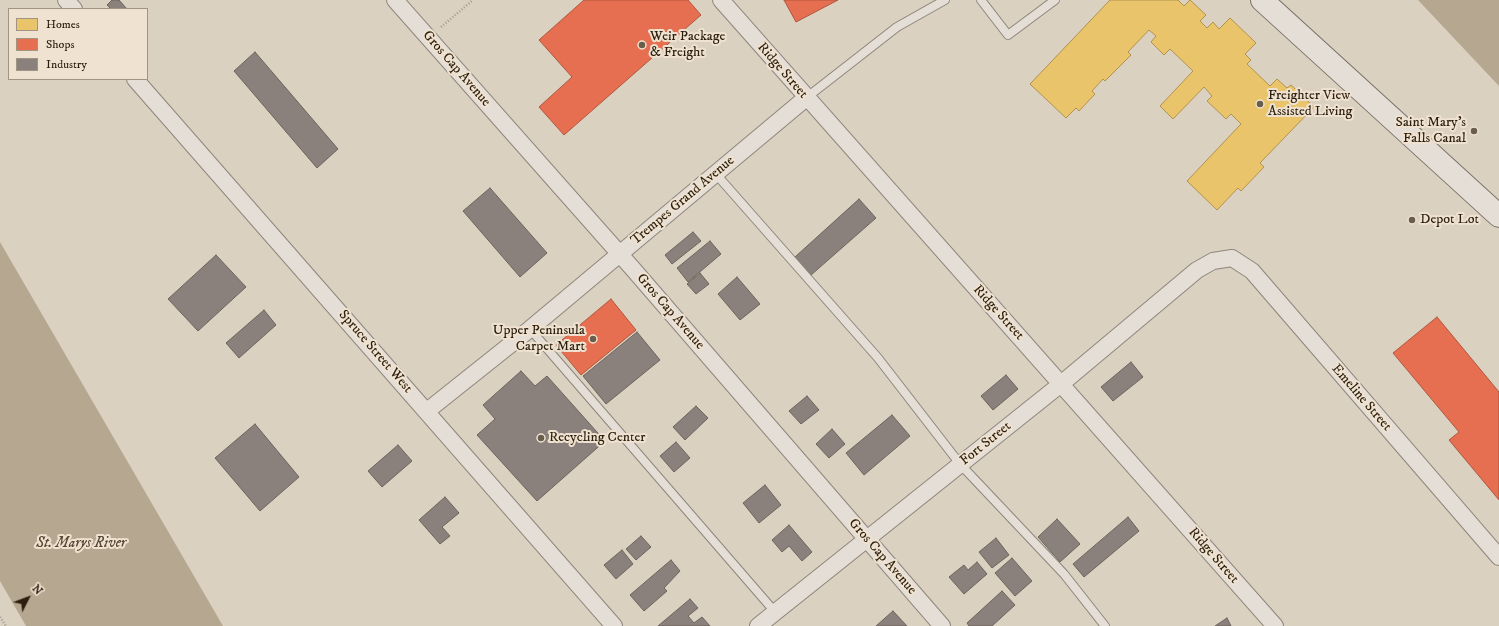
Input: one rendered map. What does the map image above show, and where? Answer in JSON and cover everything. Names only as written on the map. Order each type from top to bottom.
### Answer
[{"type":"street","points":[[66,0],[73,8]]},
{"type":"street","name":"Gros Cap Avenue","points":[[395,0],[619,253],[942,626]]},
{"type":"street","name":"Ridge Street","points":[[721,0],[806,98],[1275,626]]},
{"type":"street","points":[[1262,0],[1499,216]]},
{"type":"street","name":"Spruce Street West","points":[[136,80],[614,626]]},
{"type":"street","name":"Trempes Grand Avenue","points":[[427,411],[530,330],[619,253],[806,98]]},
{"type":"street","name":"Emeline Street","points":[[1213,261],[1232,258],[1252,271],[1499,557]]},
{"type":"street","name":"Fort Street","points":[[758,626],[1061,384],[1197,270],[1213,261]]},
{"type":"lane","name":"Trempes Grand Avenue","points":[[806,98],[897,27],[945,0]]},
{"type":"lane","points":[[981,0],[1008,35],[1055,0]]},
{"type":"lane","points":[[715,173],[878,358],[960,464],[1064,574],[1105,626]]},
{"type":"lane","points":[[530,330],[776,612]]},
{"type":"path","points":[[428,37],[473,0]]},
{"type":"path","points":[[0,617],[6,626]]},
{"type":"water","points":[[1418,0],[1499,0],[1499,86]]},
{"type":"water","name":"St. Marys River","points":[[0,242],[223,626],[26,626],[0,581]]},
{"type":"building: Homes","name":"Freighter View Assisted Living","points":[[1110,0],[1178,0],[1184,6],[1190,0],[1206,15],[1200,21],[1207,28],[1213,22],[1219,29],[1230,18],[1256,43],[1245,54],[1251,60],[1247,64],[1270,86],[1277,79],[1287,88],[1291,85],[1314,107],[1260,163],[1264,167],[1241,191],[1238,188],[1217,210],[1187,181],[1241,124],[1231,114],[1226,119],[1207,101],[1212,96],[1204,87],[1173,119],[1160,106],[1193,71],[1170,49],[1164,55],[1151,42],[1156,36],[1149,30],[1128,52],[1131,55],[1105,81],[1103,79],[1092,91],[1095,94],[1079,111],[1076,108],[1066,118],[1030,84]]},
{"type":"building: Shops","points":[[584,0],[688,0],[701,15],[564,135],[539,107],[572,77],[539,40]]},
{"type":"building: Shops","points":[[784,0],[838,0],[796,22]]},
{"type":"building: Shops","points":[[611,299],[636,330],[581,375],[556,345]]},
{"type":"building: Shops","points":[[1437,317],[1499,392],[1499,500],[1449,440],[1459,432],[1393,353]]},
{"type":"building: Industry","points":[[112,0],[119,0],[126,8],[110,8],[107,5]]},
{"type":"building: Industry","points":[[255,52],[338,149],[317,168],[234,71]]},
{"type":"building: Industry","points":[[490,188],[547,253],[520,277],[463,211]]},
{"type":"building: Industry","points":[[859,199],[876,218],[811,275],[795,257]]},
{"type":"building: Industry","points":[[693,232],[701,241],[672,264],[665,255]]},
{"type":"building: Industry","points":[[710,241],[721,254],[688,282],[677,268]]},
{"type":"building: Industry","points":[[216,255],[246,287],[198,331],[168,299]]},
{"type":"building: Industry","points":[[700,273],[709,284],[696,294],[687,284]]},
{"type":"building: Industry","points":[[737,277],[760,304],[740,320],[718,294]]},
{"type":"building: Industry","points":[[264,310],[276,325],[239,358],[226,343]]},
{"type":"building: Industry","points":[[637,332],[660,360],[606,404],[583,376]]},
{"type":"building: Industry","points":[[1131,362],[1143,377],[1113,401],[1101,387]]},
{"type":"building: Industry","name":"Recycling Center","points":[[521,371],[535,386],[547,376],[605,441],[537,501],[477,435],[495,419],[483,405]]},
{"type":"building: Industry","points":[[1006,375],[1018,389],[993,410],[981,396]]},
{"type":"building: Industry","points":[[807,396],[819,410],[801,424],[789,411]]},
{"type":"building: Industry","points":[[696,406],[708,418],[685,440],[673,427]]},
{"type":"building: Industry","points":[[892,415],[910,436],[864,475],[846,453]]},
{"type":"building: Industry","points":[[255,424],[299,477],[260,511],[215,458]]},
{"type":"building: Industry","points":[[832,429],[845,444],[829,458],[816,444]]},
{"type":"building: Industry","points":[[676,442],[690,458],[674,472],[660,456]]},
{"type":"building: Industry","points":[[398,445],[412,461],[382,487],[368,471]]},
{"type":"building: Industry","points":[[765,485],[781,505],[759,523],[743,503]]},
{"type":"building: Industry","points":[[445,497],[459,513],[442,527],[450,536],[440,544],[419,520]]},
{"type":"building: Industry","points":[[1128,517],[1139,531],[1084,577],[1073,564]]},
{"type":"building: Industry","points":[[1057,519],[1080,544],[1060,562],[1038,537]]},
{"type":"building: Industry","points":[[789,525],[812,552],[802,561],[789,546],[782,552],[772,540]]},
{"type":"building: Industry","points":[[641,536],[651,547],[636,560],[626,549]]},
{"type":"building: Industry","points":[[996,538],[1009,555],[992,568],[979,552]]},
{"type":"building: Industry","points":[[622,550],[633,564],[616,579],[604,565]]},
{"type":"building: Industry","points":[[1012,558],[1032,581],[1015,596],[995,573]]},
{"type":"building: Industry","points":[[671,560],[680,571],[664,588],[667,591],[644,611],[630,595]]},
{"type":"building: Industry","points":[[977,562],[987,574],[964,594],[949,577],[964,565],[968,570]]},
{"type":"building: Industry","points":[[1002,591],[1015,605],[992,626],[969,626],[967,623]]},
{"type":"building: Industry","points":[[690,599],[698,608],[688,616],[694,623],[702,617],[710,626],[658,626]]},
{"type":"building: Industry","points":[[893,611],[907,626],[876,626]]},
{"type":"building: Industry","points":[[1227,618],[1231,626],[1215,626]]},
{"type":"place","name":"Weir Package & Freight","points":[[642,45]]},
{"type":"place","name":"Freighter View Assisted Living","points":[[1260,104]]},
{"type":"place","name":"Saint Mary's Falls Canal","points":[[1474,131]]},
{"type":"place","name":"Depot Lot","points":[[1412,220]]},
{"type":"place","name":"Upper Peninsula Carpet Mart","points":[[593,339]]},
{"type":"place","name":"Recycling Center","points":[[541,438]]}]
